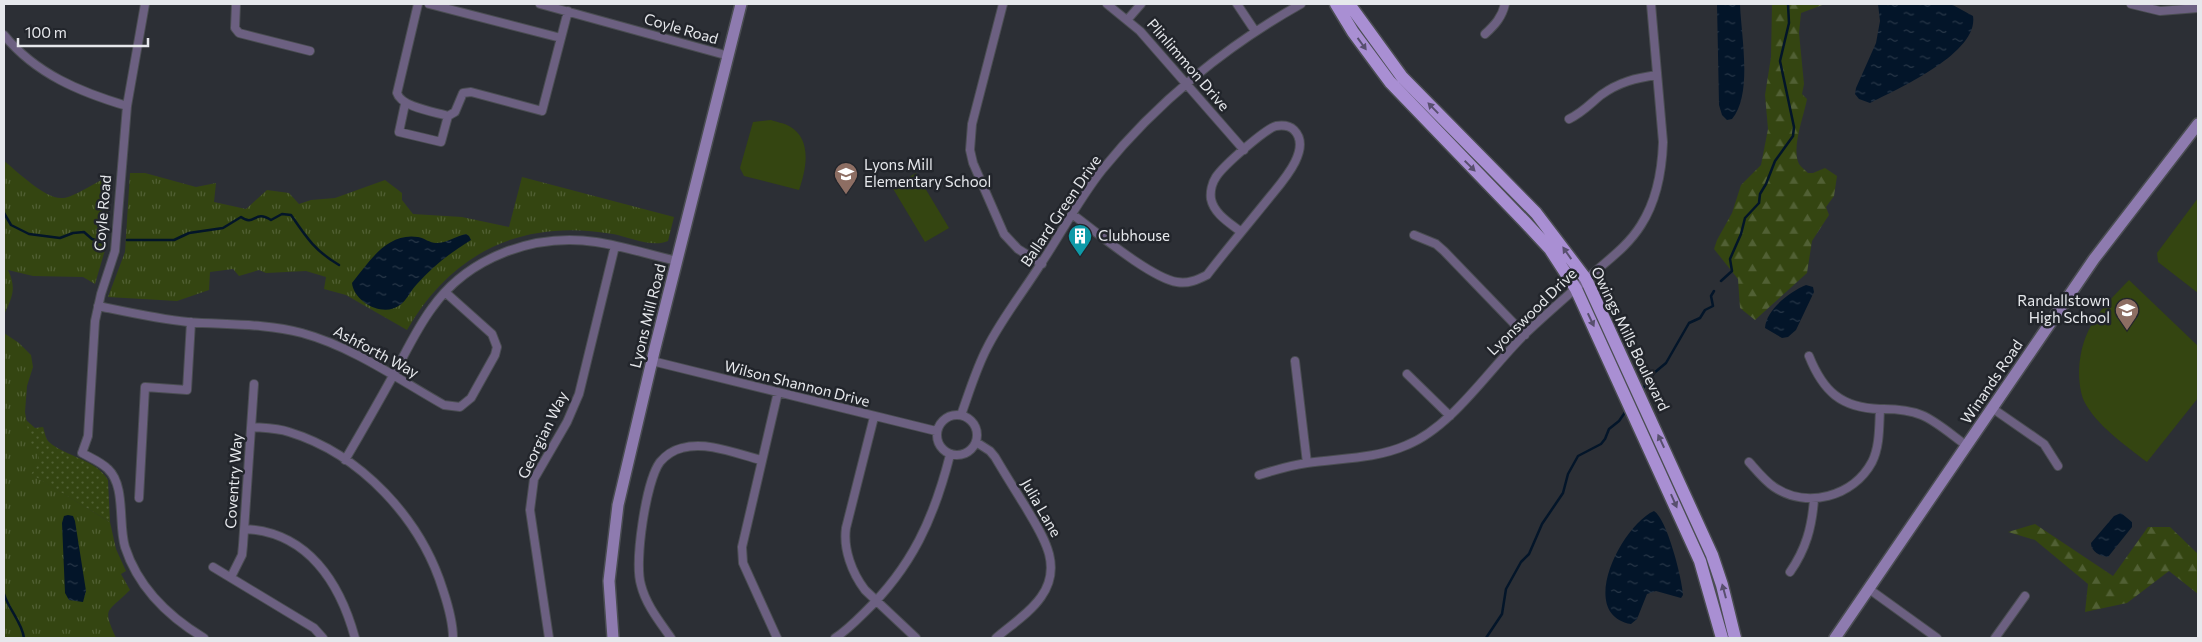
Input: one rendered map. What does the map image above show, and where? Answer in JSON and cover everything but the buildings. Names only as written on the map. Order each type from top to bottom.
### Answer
[{"type":"main road","name":"Lyons Mill Road","points":[[613,638],[609,581],[614,533],[624,475],[741,4]]},
{"type":"main road","name":"Owings Mills Boulevard","points":[[1336,4],[1353,32],[1390,82],[1526,222],[1550,249],[1576,289],[1640,425],[1700,561],[1722,638]]},
{"type":"main road","name":"Owings Mills Boulevard","points":[[1349,4],[1402,77],[1536,214],[1559,241],[1586,279],[1712,555],[1722,585],[1735,638]]},
{"type":"main road","name":"Winands Road","points":[[1835,638],[2094,259],[2198,124]]},
{"type":"street","name":"Coyle Road","points":[[145,4],[127,106],[115,251],[98,306],[88,436],[82,453],[102,464],[114,475],[125,545],[132,564],[141,580],[165,610],[204,638]]},
{"type":"street","points":[[236,4],[235,28],[239,33],[310,51]]},
{"type":"street","points":[[418,4],[397,89],[398,97],[405,104],[448,116]]},
{"type":"street","points":[[429,4],[561,38]]},
{"type":"street","name":"Coyle Road","points":[[540,4],[729,56]]},
{"type":"street","points":[[1003,4],[972,124],[970,150],[972,163],[1004,234],[1018,250],[1042,264]]},
{"type":"street","name":"Plinlimmon Drive","points":[[1107,4],[1128,19],[1244,150]]},
{"type":"street","points":[[1128,19],[1141,4]]},
{"type":"street","points":[[1237,4],[1255,31]]},
{"type":"street","name":"Ballard Green Drive","points":[[961,415],[986,349],[1101,171],[1131,137],[1219,57],[1255,31],[1301,4]]},
{"type":"street","points":[[1485,34],[1500,18],[1505,4]]},
{"type":"street","name":"Lyonswood Drive","points":[[1259,475],[1307,463],[1360,458],[1393,450],[1422,437],[1450,416],[1525,335],[1635,234],[1654,200],[1660,176],[1663,142],[1650,4]]},
{"type":"street","points":[[2131,4],[2160,11],[2198,8]]},
{"type":"street","points":[[405,104],[399,132],[441,142],[448,116],[455,112],[463,93],[470,92],[542,110],[568,12]]},
{"type":"street","points":[[4,35],[28,60],[45,72],[94,96],[127,106]]},
{"type":"street","points":[[1569,119],[1579,114],[1599,97],[1630,79],[1657,75]]},
{"type":"street","points":[[1072,214],[1158,276],[1176,282],[1187,283],[1207,275],[1241,232],[1288,171],[1300,151],[1301,142],[1298,135],[1291,128],[1279,126],[1270,129],[1244,150],[1216,178],[1211,199],[1217,212],[1241,232]]},
{"type":"street","points":[[1414,235],[1436,244],[1444,251],[1525,335]]},
{"type":"street","points":[[345,460],[432,308],[458,279],[489,259],[528,245],[570,241],[595,242],[677,261]]},
{"type":"street","name":"Georgian Way","points":[[549,638],[530,510],[531,490],[540,466],[567,422],[579,394],[615,246]]},
{"type":"street","name":"Ashforth Way","points":[[98,306],[190,322],[281,328],[299,332],[332,343],[444,405],[460,407],[471,398],[495,356],[496,341],[492,334],[445,292]]},
{"type":"street","points":[[139,498],[146,387],[187,390],[190,322]]},
{"type":"street","points":[[1809,356],[1817,375],[1830,392],[1853,406],[1909,410],[1920,413],[1967,446]]},
{"type":"street","name":"Wilson Shannon Drive","points":[[652,361],[936,431]]},
{"type":"street","points":[[1295,362],[1307,463]]},
{"type":"street","points":[[1407,374],[1450,416]]},
{"type":"street","name":"Coventry Way","points":[[231,577],[242,555],[254,384]]},
{"type":"street","points":[[777,638],[742,556],[743,538],[778,392]]},
{"type":"street","points":[[1992,408],[2044,444],[2058,466]]},
{"type":"street","points":[[1749,462],[1774,487],[1788,494],[1814,499],[1836,493],[1849,487],[1865,471],[1875,452],[1880,409]]},
{"type":"street","points":[[961,415],[968,418],[976,429],[976,442],[966,454],[950,455],[939,446],[936,431],[945,418],[961,415]]},
{"type":"street","points":[[874,417],[844,538],[845,546],[859,582],[916,638]]},
{"type":"street","points":[[252,427],[289,432],[327,449],[345,460],[391,500],[416,532],[434,566],[449,608],[453,638]]},
{"type":"street","name":"Julia Lane","points":[[976,442],[990,451],[995,457],[1046,542],[1052,564],[1047,587],[1042,597],[996,638]]},
{"type":"street","points":[[671,638],[644,597],[638,573],[640,538],[656,470],[668,454],[689,446],[709,447],[761,460]]},
{"type":"street","points":[[835,638],[844,633],[877,601],[909,560],[934,512],[950,455]]},
{"type":"street","points":[[1790,572],[1801,555],[1807,540],[1814,499]]},
{"type":"street","points":[[245,529],[261,530],[285,538],[312,558],[340,596],[355,638]]},
{"type":"street","points":[[213,567],[314,628],[323,638]]},
{"type":"street","points":[[1869,589],[1937,638]]},
{"type":"street","points":[[1995,638],[2025,596]]},
{"type":"green space","points":[[1772,4],[1825,4],[1801,13],[1799,33],[1804,84],[1802,94],[1807,99],[1796,149],[1799,164],[1808,173],[1825,168],[1837,176],[1834,196],[1826,207],[1829,215],[1812,241],[1807,273],[1755,320],[1740,308],[1738,279],[1714,249],[1732,213],[1741,185],[1761,165],[1768,129],[1765,95],[1771,57]]},
{"type":"green space","points":[[771,120],[789,126],[802,139],[806,155],[804,173],[799,190],[744,176],[740,168],[753,122]]},
{"type":"green space","points":[[4,161],[40,190],[56,197],[68,197],[110,177],[105,250],[95,284],[83,277],[33,276],[8,270],[13,288],[4,315]]},
{"type":"green space","points":[[130,173],[145,173],[196,187],[216,183],[214,202],[246,209],[267,190],[289,193],[299,204],[311,200],[335,198],[385,180],[402,193],[402,200],[413,214],[462,217],[509,227],[522,177],[674,217],[668,241],[662,243],[648,243],[613,234],[580,230],[549,231],[520,237],[493,247],[468,261],[446,280],[425,303],[407,330],[346,295],[324,289],[326,277],[306,271],[266,273],[259,270],[239,276],[233,269],[210,272],[209,290],[177,301],[108,297],[125,252]]},
{"type":"green space","points":[[916,173],[949,228],[925,242],[892,187]]},
{"type":"green space","points":[[2198,198],[2198,293],[2158,262],[2157,253]]},
{"type":"green space","points":[[2129,280],[2198,346],[2198,398],[2147,462],[2104,427],[2089,410],[2084,401],[2080,382],[2081,356],[2088,331],[2101,310]]},
{"type":"green space","points":[[4,333],[19,343],[31,355],[33,367],[27,386],[25,412],[30,443],[39,457],[39,464],[31,474],[110,522],[116,549],[126,571],[121,574],[130,590],[109,611],[109,621],[116,638],[4,638]]},
{"type":"green space","points":[[26,420],[35,428],[43,427],[49,442],[56,447],[89,463],[103,473],[108,480],[110,522],[30,474],[39,459],[29,441]]},
{"type":"green space","points":[[2035,524],[2113,576],[2148,527],[2170,527],[2198,554],[2198,594],[2169,571],[2127,603],[2085,612],[2088,584],[2035,540],[2008,532]]},
{"type":"water","points":[[1717,4],[1740,4],[1744,80],[1738,108],[1732,119],[1727,120],[1722,115],[1719,105]]},
{"type":"water","points":[[1878,4],[1951,4],[1973,16],[1971,30],[1963,43],[1950,56],[1916,79],[1870,103],[1859,99],[1855,94],[1876,43],[1880,21]]},
{"type":"water","points":[[466,234],[471,240],[449,255],[423,277],[407,298],[393,309],[378,309],[370,306],[354,290],[352,283],[372,258],[380,250],[397,239],[418,237],[436,243]]},
{"type":"water","points":[[1806,285],[1813,287],[1814,292],[1796,330],[1788,337],[1782,338],[1765,328],[1766,321],[1774,308],[1786,297]]},
{"type":"water","points":[[1654,511],[1659,516],[1669,537],[1677,563],[1683,595],[1681,598],[1656,591],[1647,594],[1637,619],[1631,624],[1615,617],[1607,604],[1606,588],[1610,569],[1618,550],[1629,533],[1642,519]]},
{"type":"water","points":[[2121,513],[2132,522],[2132,527],[2108,557],[2099,555],[2094,551],[2091,543],[2114,516]]},
{"type":"water","points":[[64,516],[73,516],[75,521],[86,591],[83,602],[69,600],[65,593],[62,523]]},
{"type":"waterway","points":[[1721,281],[1732,271],[1730,259],[1741,234],[1745,218],[1759,203],[1760,194],[1775,161],[1793,136],[1794,127],[1780,61],[1789,23],[1788,4]]},
{"type":"waterway","points":[[4,213],[11,225],[29,234],[60,238],[73,233],[84,232],[92,239],[104,243]]},
{"type":"waterway","points":[[127,240],[174,240],[189,233],[223,228],[241,217],[249,220],[261,216],[271,220],[282,214],[291,215],[312,243],[323,254],[339,265]]},
{"type":"waterway","points":[[1641,391],[1654,373],[1666,363],[1689,323],[1700,318],[1705,310],[1713,306],[1711,296],[1714,291]]},
{"type":"waterway","points":[[1486,638],[1502,614],[1506,589],[1521,562],[1529,554],[1542,524],[1563,493],[1568,474],[1578,456],[1601,444],[1609,429],[1619,421],[1626,411]]},
{"type":"waterway","points":[[4,594],[21,627],[24,638]]},
{"type":"place","name":"Lyons Mill Elementary School","points":[[846,195]]},
{"type":"place","name":"Clubhouse","points":[[1080,257]]},
{"type":"place","name":"Randallstown High School","points":[[2127,331]]}]
